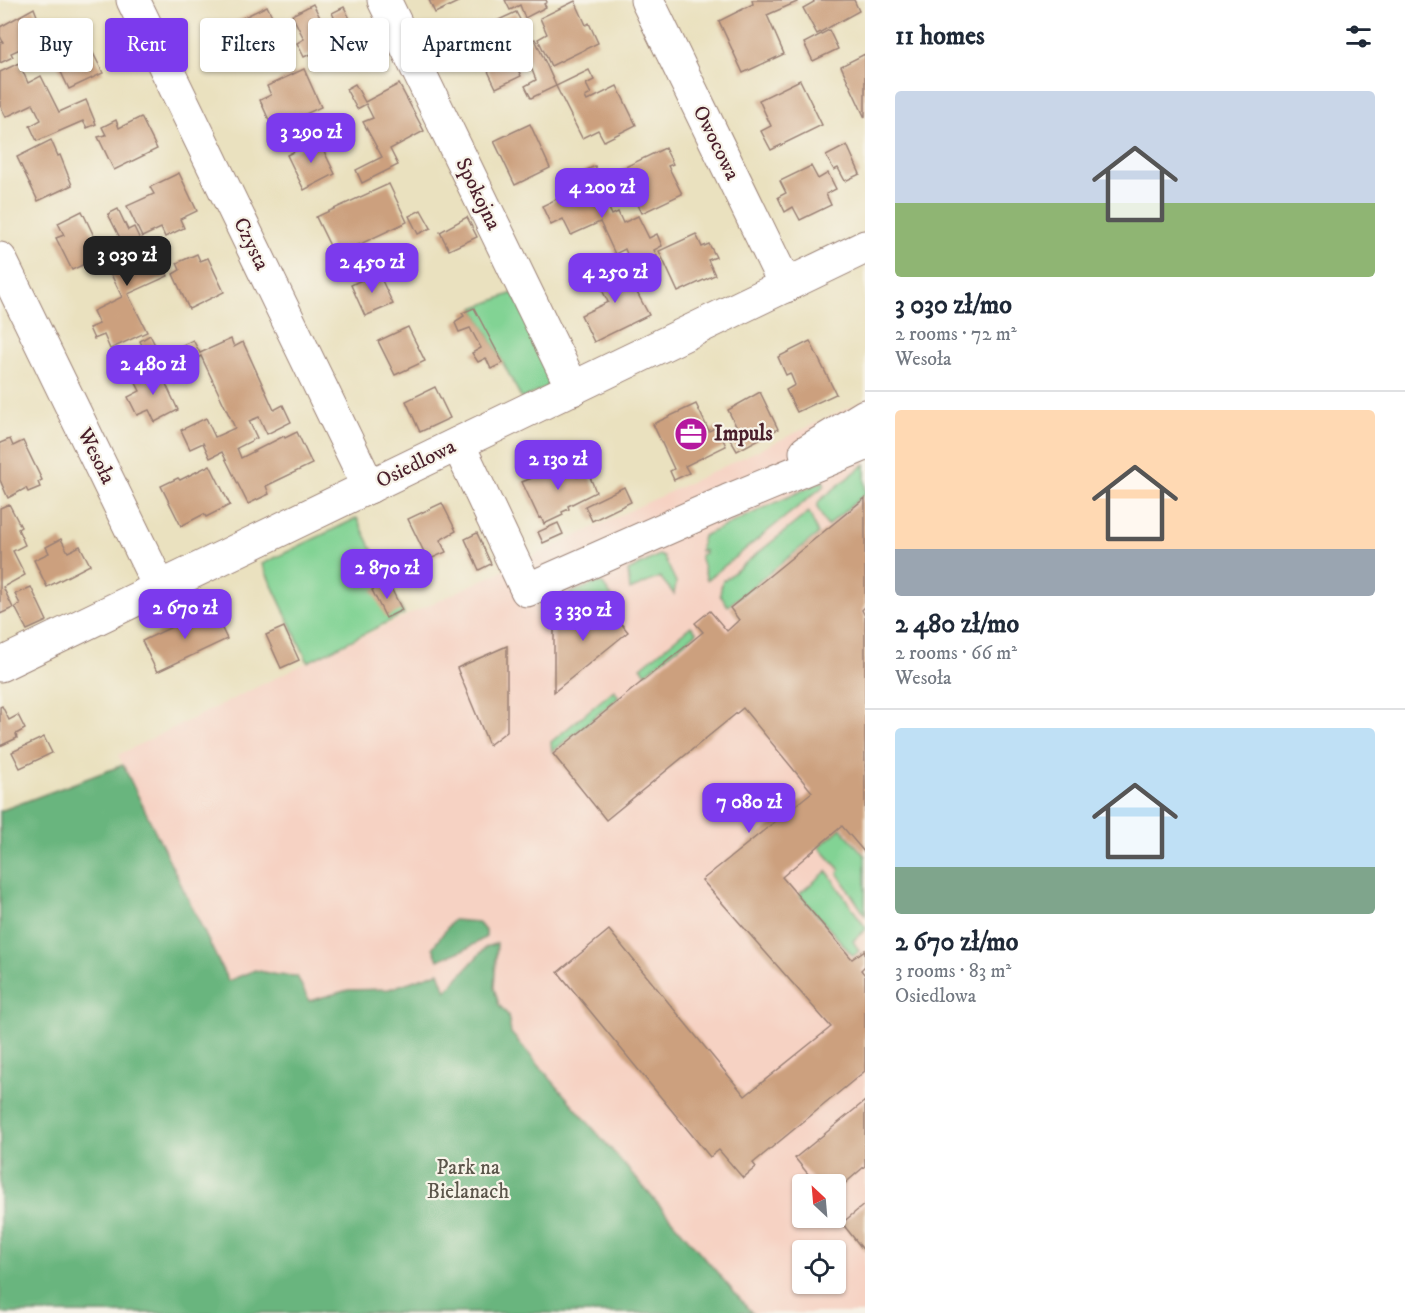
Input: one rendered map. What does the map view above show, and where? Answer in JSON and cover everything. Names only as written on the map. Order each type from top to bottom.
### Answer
[{"type":"street","name":"Czysta","points":[[133,0],[369,487]]},
{"type":"street","name":"Spokojna","points":[[384,0],[573,389]]},
{"type":"street","name":"Owocowa","points":[[647,0],[786,285]]},
{"type":"street","name":"Osiedlowa","points":[[0,665],[865,247]]},
{"type":"street","name":"Wesoła","points":[[0,259],[160,588]]},
{"type":"street","points":[[728,501],[865,416]]},
{"type":"street","points":[[458,444],[527,590],[728,501],[865,444]]},
{"type":"shaded area","points":[[865,400],[865,1313],[752,1313],[498,1018],[241,1009],[118,755],[308,662]]},
{"type":"green space","points":[[513,293],[552,373],[547,387],[522,399],[474,308]]},
{"type":"green space","points":[[865,464],[865,494],[827,526],[817,507],[819,501]]},
{"type":"green space","points":[[823,481],[825,485],[707,580],[700,555],[705,553],[704,550],[700,551],[703,536]]},
{"type":"green space","points":[[809,512],[818,534],[728,606],[720,595],[722,582]]},
{"type":"green space","points":[[357,518],[404,614],[308,662],[262,564]]},
{"type":"green space","points":[[659,555],[664,557],[676,582],[674,594],[660,577],[630,590],[628,571]]},
{"type":"green space","points":[[597,583],[603,584],[613,598],[549,624],[549,615],[557,601],[572,592]]},
{"type":"green space","points":[[691,626],[697,633],[646,673],[641,667]]},
{"type":"green space","points":[[614,690],[619,697],[552,752],[551,742]]},
{"type":"green space","name":"Park na Bielanach","points":[[123,765],[228,981],[255,970],[277,975],[297,976],[309,1001],[348,990],[389,989],[439,972],[446,991],[486,947],[497,943],[494,988],[499,1005],[508,1015],[511,1033],[752,1313],[0,1313],[0,811]]},
{"type":"green space","points":[[841,828],[865,856],[865,915],[838,874],[840,870],[819,847]]},
{"type":"green space","points":[[827,871],[865,927],[865,930],[853,941],[859,951],[853,956],[799,894]]},
{"type":"green space","points":[[453,920],[478,922],[486,932],[486,937],[468,948],[438,960],[433,947]]},
{"type":"building","points":[[429,0],[462,0],[435,13]]},
{"type":"building","points":[[505,0],[546,0],[547,2],[544,4],[546,7],[525,18],[520,5],[510,10]]},
{"type":"building","points":[[752,0],[797,0],[797,2],[767,15],[784,54],[743,73],[719,21],[753,4]]},
{"type":"building","points":[[813,0],[854,0],[859,11],[817,34],[803,8],[814,2]]},
{"type":"building","points":[[575,1],[586,25],[589,23],[598,43],[551,66],[538,39],[547,34],[540,18]]},
{"type":"building","points":[[313,4],[320,18],[308,18],[308,55],[304,57],[297,43],[304,39],[296,18],[292,15]]},
{"type":"building","points":[[267,6],[273,18],[242,18]]},
{"type":"building","points":[[344,7],[350,18],[332,18],[334,17],[332,13]]},
{"type":"building","points":[[34,8],[38,18],[18,18],[18,50],[11,53],[13,57],[0,63],[0,43],[3,42],[0,27]]},
{"type":"building","points":[[516,12],[519,18],[503,18]]},
{"type":"building","points":[[829,30],[838,49],[813,61],[804,43]]},
{"type":"building","points":[[535,39],[556,86],[531,98],[525,86],[536,80],[533,72],[533,40]]},
{"type":"building","points":[[93,53],[103,73],[69,89],[61,72],[93,72]]},
{"type":"building","points":[[865,54],[865,118],[841,66]]},
{"type":"building","points":[[18,63],[18,72],[23,72],[28,83],[41,76],[59,112],[86,100],[96,124],[87,128],[83,121],[37,141],[30,126],[41,120],[33,104],[6,117],[0,105],[0,72]]},
{"type":"building","points":[[304,69],[321,107],[273,129],[260,100],[271,95],[267,86]]},
{"type":"building","points":[[589,70],[594,80],[586,84],[591,94],[585,97],[587,101],[617,86],[636,125],[604,141],[598,130],[582,138],[556,86]]},
{"type":"building","points":[[488,72],[519,72],[521,76],[496,88]]},
{"type":"building","points":[[800,80],[822,125],[771,150],[761,131],[771,126],[759,100]]},
{"type":"building","points":[[355,84],[365,102],[399,84],[424,131],[390,149],[398,165],[362,183],[356,170],[382,157],[363,122],[373,118],[366,104],[357,109],[346,89]]},
{"type":"building","points":[[141,117],[157,149],[114,170],[98,137],[106,135],[102,127],[116,120],[119,128]]},
{"type":"building","points":[[530,124],[550,168],[515,185],[494,141]]},
{"type":"building","points":[[318,139],[335,174],[304,190],[287,155]]},
{"type":"building","points":[[51,140],[58,156],[60,155],[72,185],[38,201],[17,157]]},
{"type":"building","points":[[847,145],[860,174],[845,181],[838,168],[834,170],[826,156]]},
{"type":"building","points":[[665,148],[673,164],[668,166],[682,194],[642,213],[621,169]]},
{"type":"building","points":[[595,166],[603,181],[590,187],[600,208],[607,204],[612,215],[618,212],[623,223],[638,216],[649,238],[657,234],[662,246],[654,250],[657,256],[653,258],[658,267],[647,272],[641,260],[631,264],[625,249],[615,254],[600,222],[571,235],[563,219],[551,225],[542,206],[567,194],[562,182]]},
{"type":"building","points":[[811,166],[818,179],[828,173],[836,189],[826,194],[831,205],[800,220],[793,207],[785,212],[778,197],[786,193],[780,181]]},
{"type":"building","points":[[179,173],[197,211],[180,219],[184,228],[165,237],[161,228],[142,237],[127,206],[154,194],[150,187]]},
{"type":"building","points":[[389,184],[407,222],[335,256],[316,217]]},
{"type":"building","points":[[118,209],[128,230],[134,227],[145,250],[148,248],[154,261],[160,259],[168,276],[128,294],[147,332],[110,349],[104,335],[94,339],[89,328],[99,324],[93,311],[122,297],[107,266],[120,259],[115,248],[123,244],[108,214]]},
{"type":"building","points":[[421,210],[431,228],[418,234],[409,216]]},
{"type":"building","points":[[82,211],[103,255],[72,270],[56,238],[64,235],[58,223]]},
{"type":"building","points":[[467,217],[477,237],[449,250],[440,232]]},
{"type":"building","points":[[696,234],[702,247],[709,244],[716,257],[708,260],[715,275],[678,292],[659,251]]},
{"type":"building","points":[[197,254],[200,261],[208,258],[224,292],[189,309],[173,274],[180,270],[177,263]]},
{"type":"building","points":[[620,261],[649,315],[594,342],[581,315],[608,302],[594,274]]},
{"type":"building","points":[[378,272],[393,304],[365,316],[351,285]]},
{"type":"building","points":[[474,308],[503,363],[491,369],[486,358],[478,362],[472,353],[481,348],[470,328],[459,332],[455,323],[464,316],[462,313]]},
{"type":"building","points":[[408,327],[425,361],[395,375],[378,341]]},
{"type":"building","points":[[150,335],[160,355],[149,360],[140,341]]},
{"type":"building","points":[[231,339],[234,347],[243,342],[274,410],[283,405],[291,422],[267,434],[259,417],[249,421],[257,438],[237,448],[241,458],[284,436],[285,438],[297,432],[312,464],[266,486],[269,494],[248,504],[222,452],[210,458],[203,443],[190,449],[181,430],[206,418],[215,437],[235,428],[201,356],[182,366],[186,376],[173,383],[160,356],[193,340],[200,353]]},
{"type":"building","points":[[810,341],[836,394],[797,412],[786,390],[795,385],[790,373],[786,375],[778,357]]},
{"type":"building","points":[[158,367],[178,410],[155,422],[149,410],[137,415],[128,397],[140,391],[134,379]]},
{"type":"building","points":[[435,387],[450,418],[420,432],[406,401]]},
{"type":"building","points":[[760,392],[778,429],[737,451],[730,439],[740,434],[728,410]]},
{"type":"building","points":[[696,404],[709,431],[717,427],[726,446],[685,466],[689,473],[674,480],[670,471],[674,469],[653,424]]},
{"type":"building","points":[[10,439],[13,446],[23,441],[42,480],[38,482],[40,487],[28,492],[26,488],[8,498],[0,480],[0,443]]},
{"type":"building","points":[[569,460],[577,477],[588,472],[596,492],[568,506],[569,509],[562,512],[563,515],[544,524],[522,482],[568,463]]},
{"type":"building","points":[[210,465],[230,505],[206,517],[204,514],[181,526],[161,486],[178,478],[180,480]]},
{"type":"building","points":[[624,487],[631,502],[592,521],[585,506]]},
{"type":"building","points":[[865,498],[865,607],[862,610],[865,616],[865,853],[842,826],[782,877],[852,959],[865,950],[865,966],[861,970],[865,975],[865,1071],[753,1163],[756,1167],[743,1178],[719,1150],[710,1157],[558,972],[609,930],[745,1096],[831,1027],[702,880],[812,792],[743,708],[606,820],[553,754],[703,632],[695,623],[710,611],[727,631],[739,620],[730,608]]},
{"type":"building","points":[[442,503],[456,531],[440,540],[446,552],[428,560],[408,519]]},
{"type":"building","points":[[9,504],[21,527],[18,529],[25,545],[13,551],[25,575],[3,587],[13,608],[0,614],[0,508]]},
{"type":"building","points":[[558,523],[563,534],[543,543],[538,532]]},
{"type":"building","points":[[477,533],[491,564],[479,570],[465,539]]},
{"type":"building","points":[[61,539],[68,552],[80,546],[90,565],[47,587],[34,560],[49,553],[46,547]]},
{"type":"building","points":[[388,582],[402,610],[386,618],[372,590]]},
{"type":"building","points":[[31,587],[47,621],[27,630],[15,607],[20,604],[15,594]]},
{"type":"building","points":[[605,604],[628,632],[554,692],[554,625]]},
{"type":"building","points":[[212,608],[227,639],[157,672],[142,641]]},
{"type":"building","points":[[284,627],[299,660],[281,668],[266,635]]},
{"type":"building","points":[[507,646],[507,731],[489,745],[457,668]]},
{"type":"building","points":[[2,706],[9,720],[18,715],[25,729],[16,734],[17,738],[0,746],[0,707]]},
{"type":"building","points":[[44,737],[52,753],[20,768],[12,752]]},
{"type":"building","points":[[865,1101],[865,1166],[846,1182],[846,1174],[808,1174],[795,1158]]},
{"type":"building","points":[[865,1204],[865,1252],[846,1228],[846,1220]]},
{"type":"place","name":"Impuls","points":[[691,434]]}]
